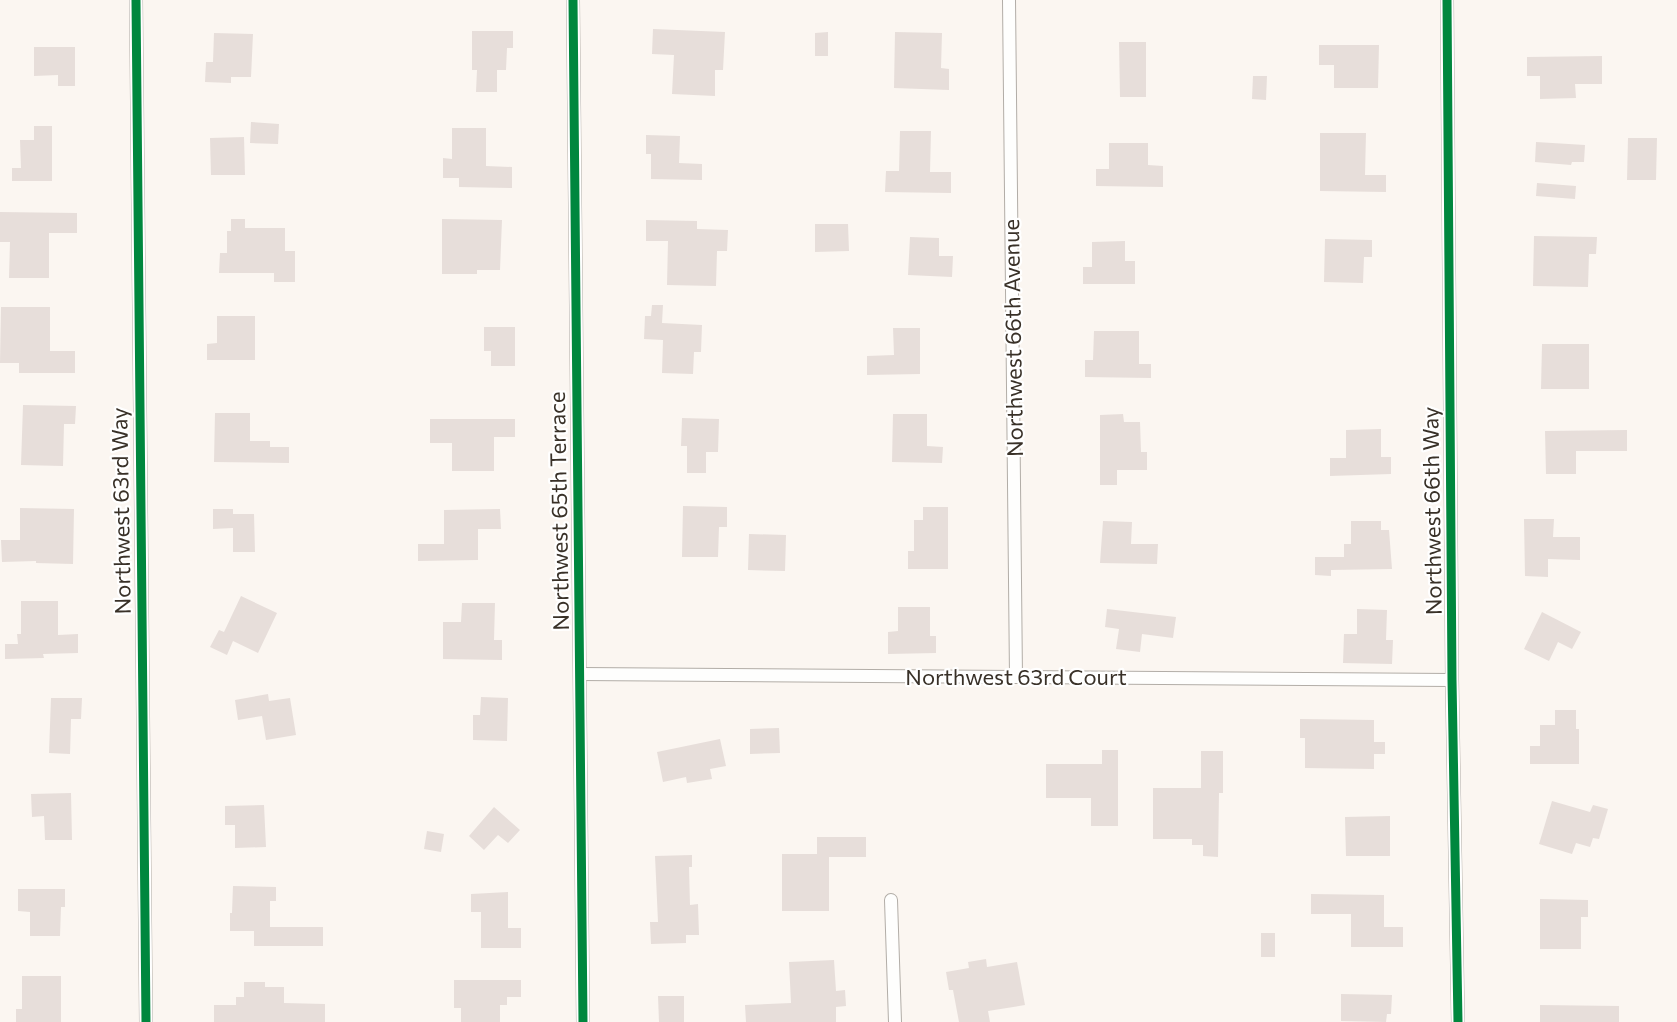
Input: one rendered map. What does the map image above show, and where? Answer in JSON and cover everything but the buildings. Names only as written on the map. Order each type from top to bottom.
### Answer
[{"type":"street","name":"Northwest 63rd Way","points":[[136,0],[146,1022]]},
{"type":"street","name":"Northwest 65th Terrace","points":[[573,0],[583,1022]]},
{"type":"street","name":"Northwest 66th Avenue","points":[[1009,0],[1016,677]]},
{"type":"street","name":"Northwest 66th Way","points":[[1447,0],[1452,680],[1458,1022]]},
{"type":"street","name":"Northwest 63rd Court","points":[[580,674],[1452,680]]},
{"type":"street","points":[[891,900],[894,1022]]},
{"type":"cycle path","points":[[136,0],[146,1022]]},
{"type":"cycle path","points":[[573,0],[583,1022]]},
{"type":"cycle path","points":[[1447,0],[1452,680],[1458,1022]]}]
